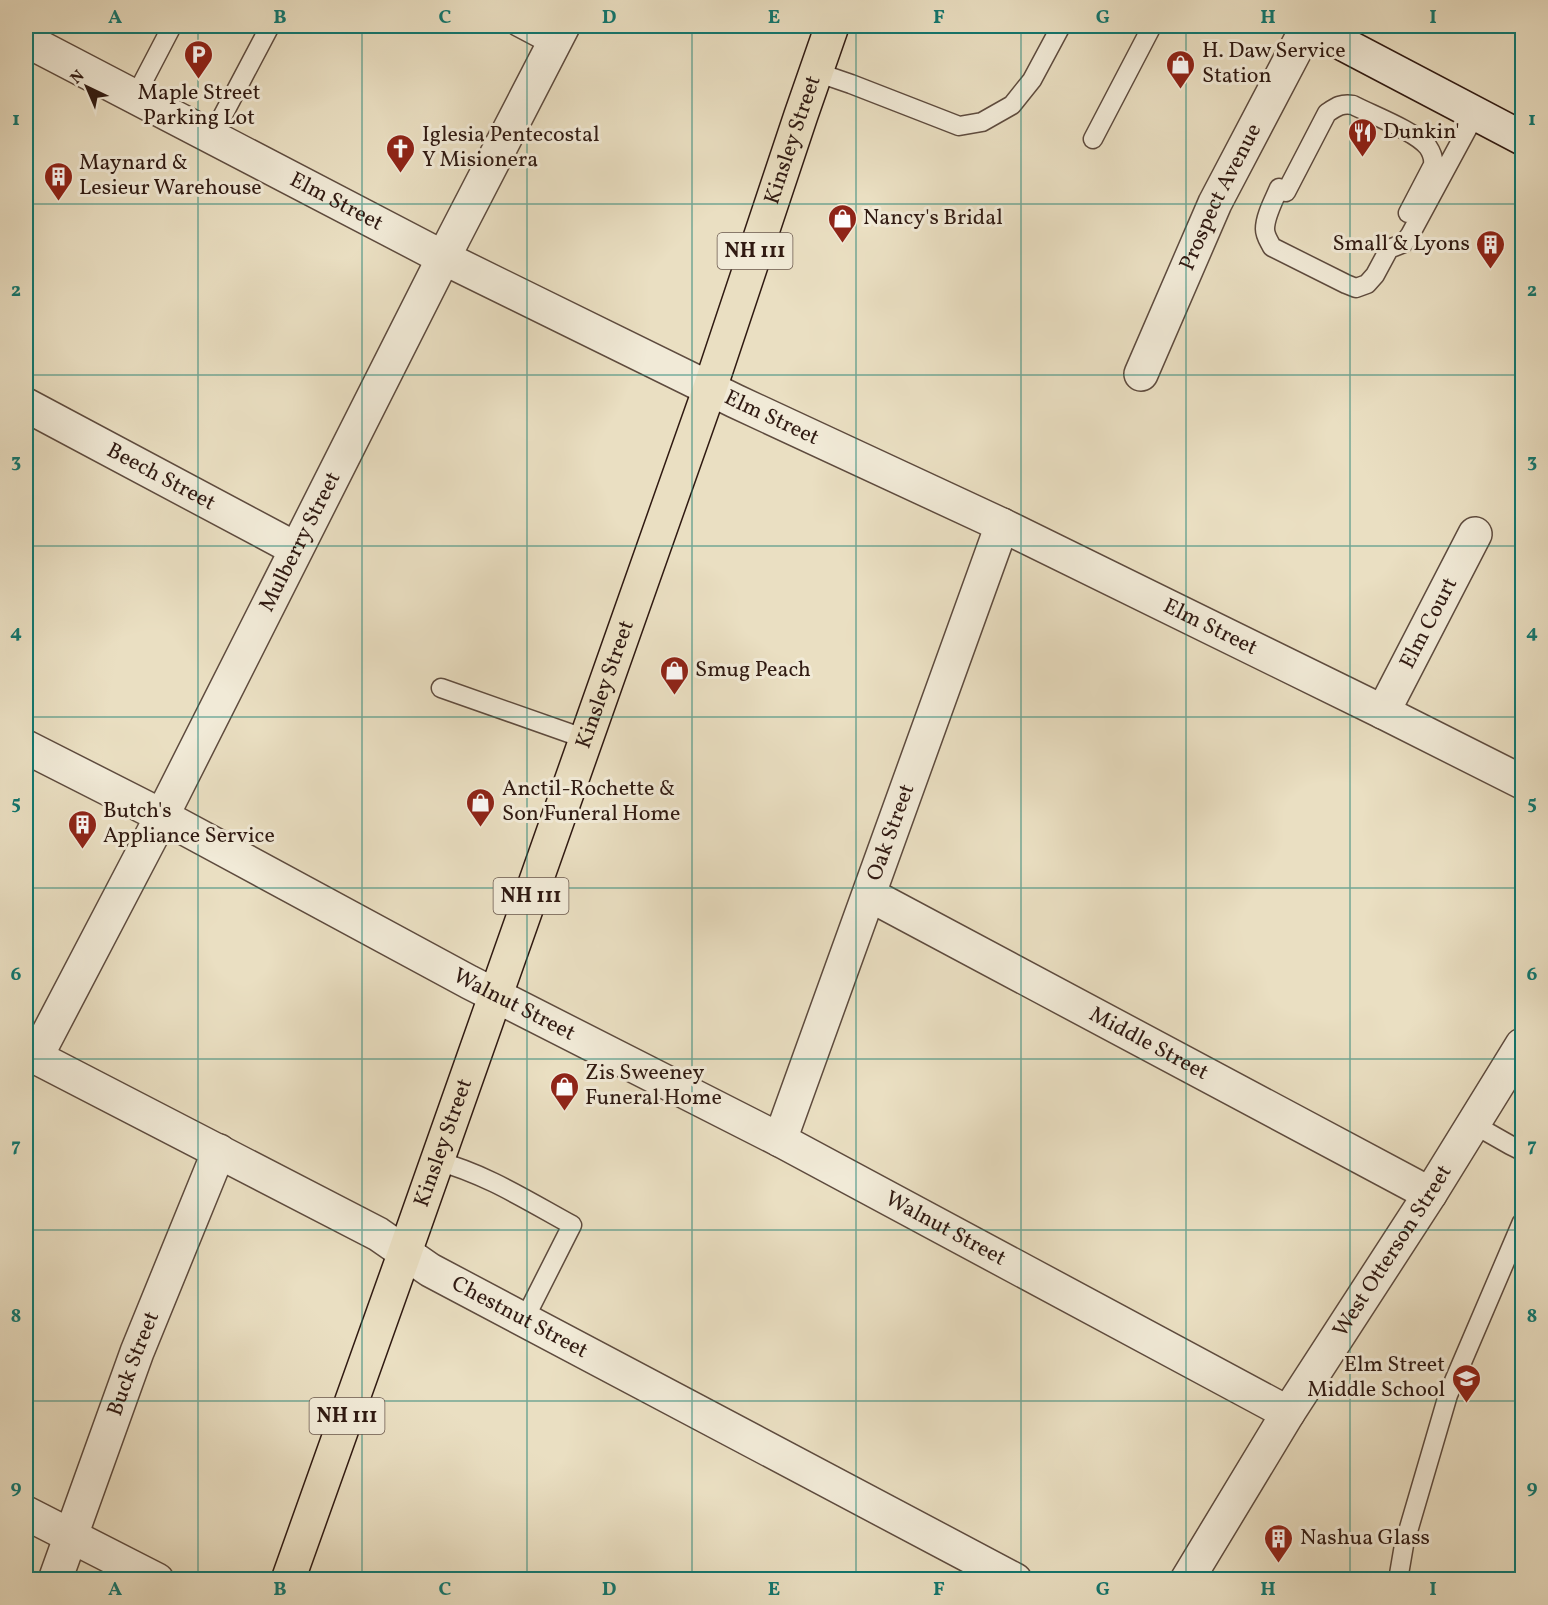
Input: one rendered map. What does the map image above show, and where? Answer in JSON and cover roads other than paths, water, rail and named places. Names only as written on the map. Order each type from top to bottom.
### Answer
[{"type":"main road","name":"Kinsley Street","points":[[288,1580],[710,388],[832,26]]},
{"type":"street","points":[[1314,27],[1522,138]]},
{"type":"street","name":"Prospect Avenue","points":[[1141,374],[1197,240],[1215,203],[1314,27]]},
{"type":"street","name":"Mulberry Street","points":[[31,1054],[162,816],[557,35]]},
{"type":"street","name":"Elm Street","points":[[26,40],[444,258],[735,401],[1002,525],[1522,782]]},
{"type":"street","name":"Beech Street","points":[[26,405],[296,549]]},
{"type":"street","name":"Oak Street","points":[[780,1140],[1002,525]]},
{"type":"street","name":"Elm Court","points":[[1383,712],[1475,534]]},
{"type":"street","name":"Walnut Street","points":[[26,747],[162,816],[496,996],[780,1140],[1288,1413]]},
{"type":"street","name":"Middle Street","points":[[870,895],[1430,1194]]},
{"type":"street","name":"West Otterson Street","points":[[1187,1580],[1288,1413],[1430,1194],[1522,1045]]},
{"type":"street","name":"Chestnut Street","points":[[31,1054],[378,1234],[430,1270],[1015,1580]]},
{"type":"street","name":"Buck Street","points":[[55,1580],[137,1352],[219,1151]]},
{"type":"street","points":[[26,1513],[157,1580]]},
{"type":"lane","points":[[135,97],[172,26]]},
{"type":"lane","points":[[212,136],[270,26]]},
{"type":"lane","points":[[516,26],[557,35]]},
{"type":"lane","points":[[816,72],[959,126],[982,122],[1012,105],[1032,80],[1060,26]]},
{"type":"lane","points":[[1093,139],[1152,26]]},
{"type":"lane","points":[[1389,249],[1433,165],[1434,158],[1429,148],[1417,137],[1353,105],[1337,106],[1327,113],[1268,215],[1264,229],[1272,247],[1356,288],[1367,284],[1375,275],[1389,249],[1404,243],[1410,235],[1476,113]]},
{"type":"lane","points":[[441,688],[586,739]]},
{"type":"lane","points":[[1473,1124],[1522,1150]]},
{"type":"lane","points":[[437,1161],[488,1179],[572,1225],[524,1320]]},
{"type":"lane","points":[[1398,1580],[1404,1545],[1448,1395],[1522,1222]]},
{"type":"place","name":"Maple Street Parking Lot","points":[[199,80]]},
{"type":"place","name":"H. Daw Service Station","points":[[1181,90]]},
{"type":"place","name":"Dunkin'","points":[[1362,158]]},
{"type":"place","name":"Iglesia Pentecostal Y Misionera","points":[[401,174]]},
{"type":"place","name":"Maynard & Lesieur Warehouse","points":[[58,202]]},
{"type":"place","name":"Nancy's Bridal","points":[[842,244]]},
{"type":"place","name":"Small & Lyons","points":[[1491,270]]},
{"type":"place","name":"Smug Peach","points":[[674,696]]},
{"type":"place","name":"Anctil-Rochette & Son Funeral Home","points":[[481,828]]},
{"type":"place","name":"Butch's Appliance Service","points":[[82,850]]},
{"type":"place","name":"Zis Sweeney Funeral Home","points":[[564,1112]]},
{"type":"place","name":"Elm Street Middle School","points":[[1466,1404]]},
{"type":"place","name":"Nashua Glass","points":[[1279,1564]]}]
